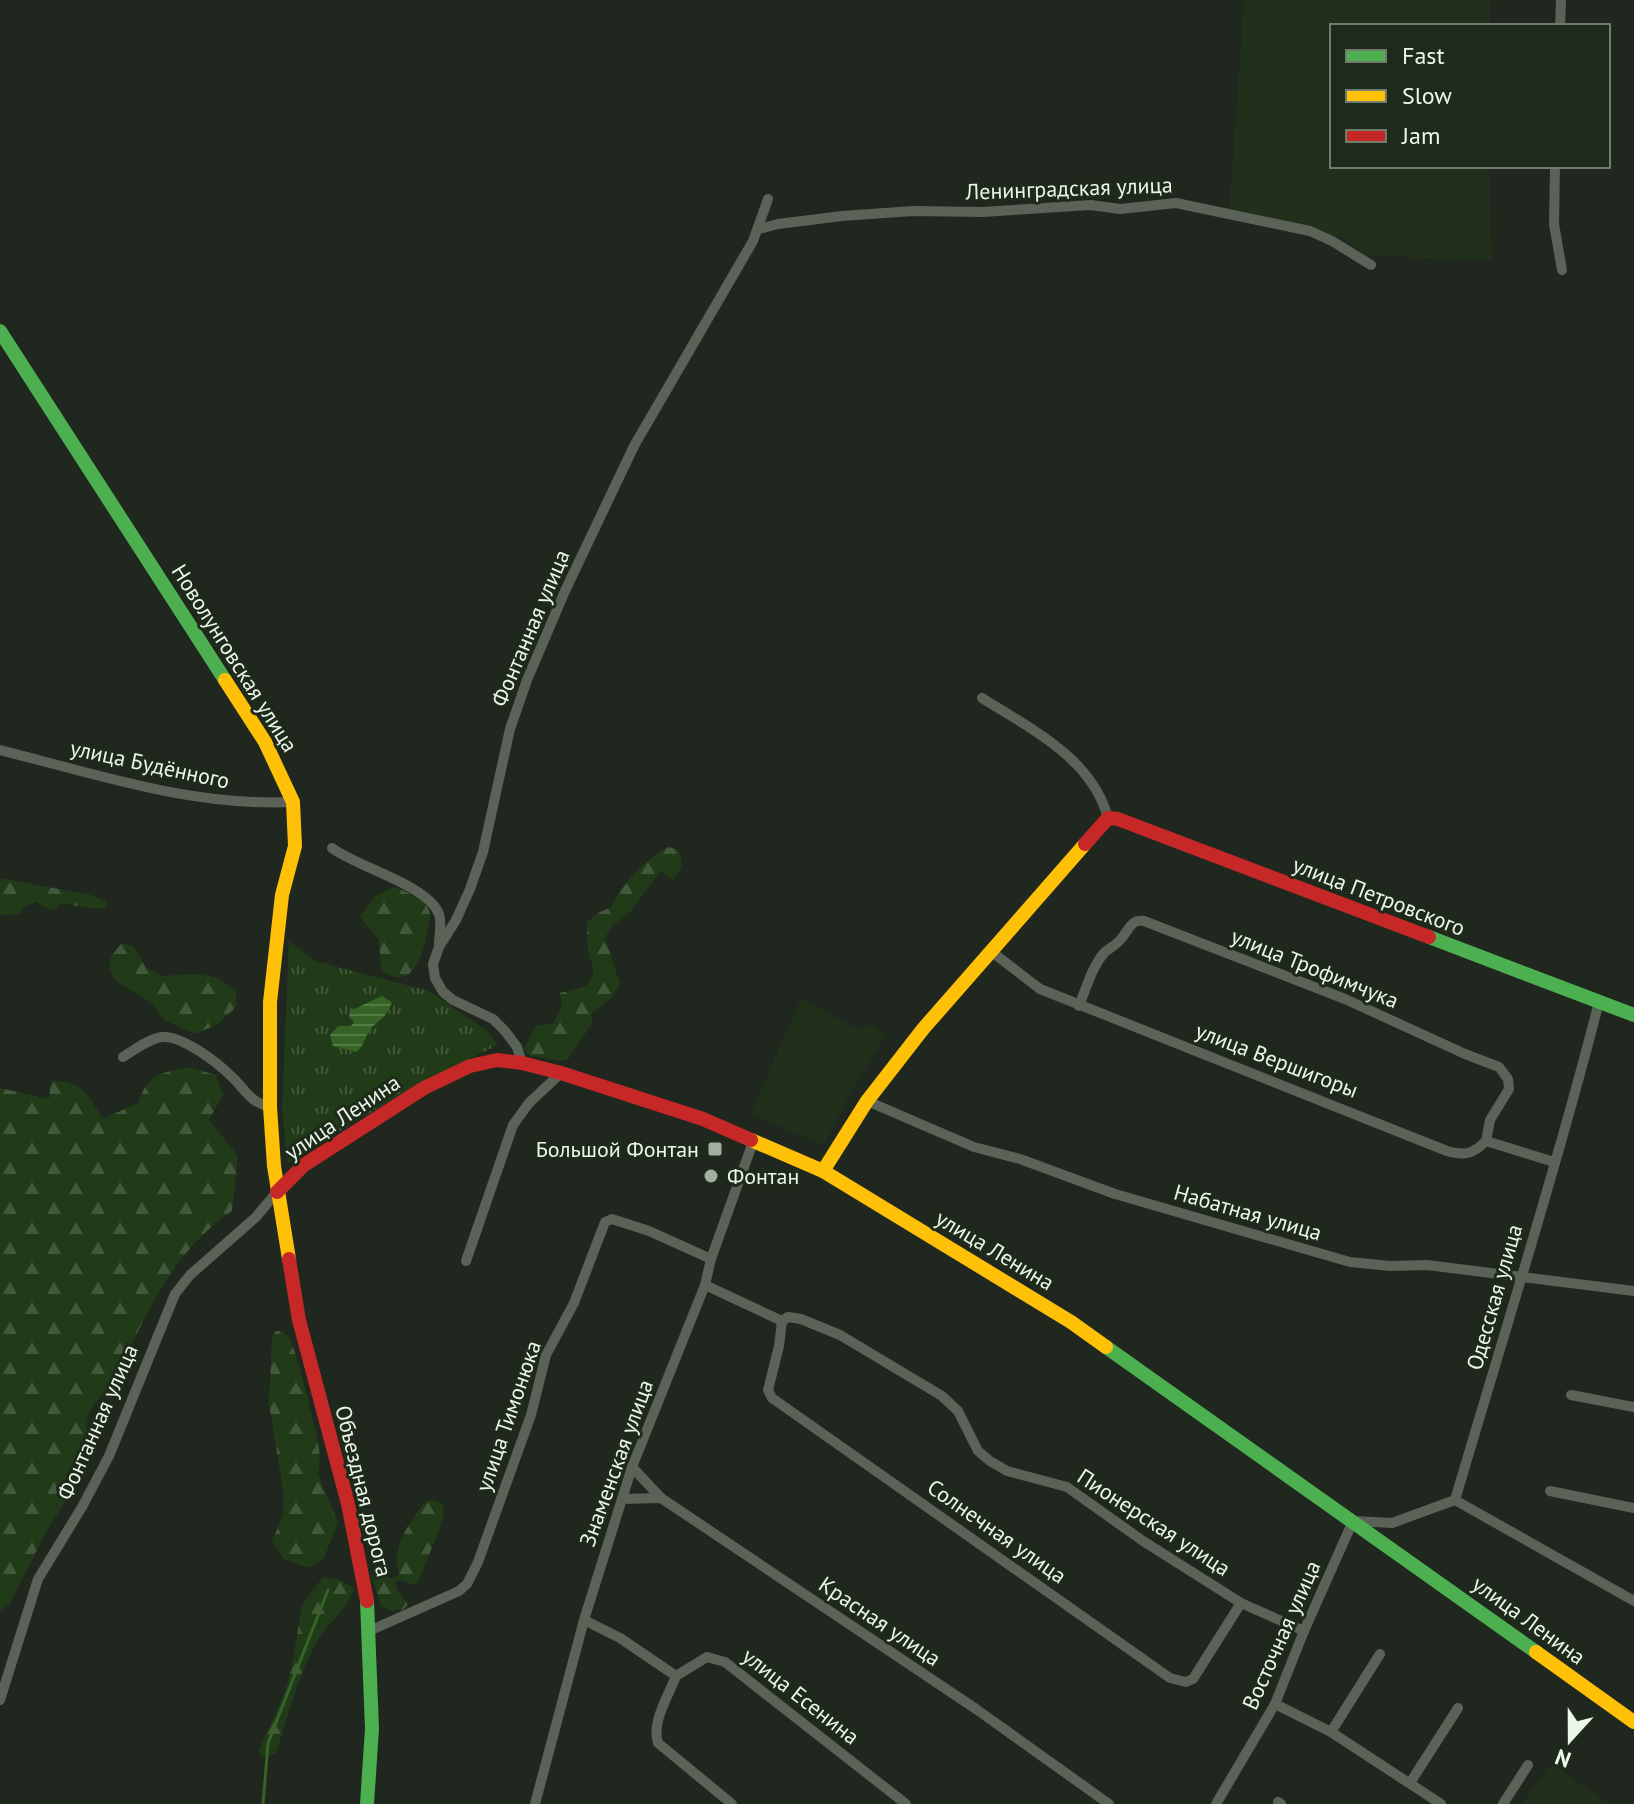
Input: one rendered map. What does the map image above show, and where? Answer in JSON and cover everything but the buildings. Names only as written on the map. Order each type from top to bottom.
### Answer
[{"type":"street","points":[[1560,24],[1561,0]]},
{"type":"street","points":[[1555,168],[1554,224],[1562,270]]},
{"type":"street","name":"Фонтанная улица","points":[[439,947],[470,889],[483,852],[510,729],[565,591],[634,446],[759,229],[768,199]]},
{"type":"street","name":"Ленинградская улица","points":[[759,229],[842,216],[913,211],[982,212],[1091,205],[1120,209],[1176,203],[1310,231],[1371,265]]},
{"type":"street","name":"Новолунговская улица","points":[[0,331],[265,742],[293,802],[295,846],[282,895],[270,1002],[270,1107],[277,1192]]},
{"type":"street","points":[[823,1171],[867,1101],[923,1029],[1108,818],[1103,799],[1087,773],[1055,747],[982,698]]},
{"type":"street","name":"улица Будённого","points":[[0,750],[175,794],[253,804],[293,802]]},
{"type":"street","name":"улица Петровского","points":[[1108,818],[1118,819],[1634,1015]]},
{"type":"street","points":[[332,848],[412,889],[453,925]]},
{"type":"street","points":[[440,915],[439,947],[433,964],[439,986],[453,1000],[493,1019],[517,1047],[522,1063]]},
{"type":"street","name":"улица Трофимчука","points":[[1079,1006],[1104,953],[1124,937],[1132,923],[1144,921],[1345,999],[1499,1067],[1508,1079],[1509,1089],[1490,1120],[1486,1141]]},
{"type":"street","name":"улица Вершигоры","points":[[992,952],[1040,989],[1447,1151],[1462,1155],[1471,1153],[1486,1141]]},
{"type":"street","name":"Одесская улица","points":[[1455,1500],[1522,1279],[1599,1002]]},
{"type":"street","points":[[123,1057],[161,1037],[179,1040],[234,1078],[248,1097],[270,1107]]},
{"type":"street","name":"улица Ленина","points":[[277,1192],[304,1165],[424,1088],[470,1066],[497,1060],[561,1073],[703,1119],[823,1171],[1071,1322],[1634,1722]]},
{"type":"street","points":[[466,1261],[513,1125],[529,1103],[561,1073]]},
{"type":"street","name":"Набатная улица","points":[[867,1101],[974,1147],[1020,1159],[1115,1194],[1350,1262],[1390,1266],[1427,1265],[1634,1291]]},
{"type":"street","points":[[1486,1141],[1554,1162]]},
{"type":"street","name":"Знаменская улица","points":[[535,1804],[584,1620],[632,1467],[705,1285],[711,1259],[753,1142]]},
{"type":"street","name":"Фонтанная улица","points":[[0,1700],[38,1579],[109,1456],[175,1294],[190,1275],[256,1217],[277,1192]]},
{"type":"street","name":"Объездная дорога","points":[[277,1192],[299,1320],[361,1562],[369,1631],[372,1729],[367,1804]]},
{"type":"street","name":"улица Тимонюка","points":[[369,1631],[459,1591],[467,1584],[478,1562],[531,1415],[546,1355],[574,1303],[605,1222],[612,1219],[649,1231],[711,1259]]},
{"type":"street","name":"Пионерская улица","points":[[705,1285],[782,1321],[788,1317],[801,1319],[840,1335],[942,1396],[958,1411],[978,1451],[990,1461],[1007,1471],[1067,1487],[1143,1541],[1241,1603],[1304,1631]]},
{"type":"street","name":"Солнечная улица","points":[[782,1321],[768,1390],[772,1398],[1170,1678],[1186,1682],[1193,1679],[1241,1603]]},
{"type":"street","points":[[1571,1395],[1634,1407]]},
{"type":"street","name":"Красная улица","points":[[632,1467],[661,1498],[976,1709],[1109,1804]]},
{"type":"street","points":[[1550,1491],[1634,1508]]},
{"type":"street","points":[[622,1499],[661,1498]]},
{"type":"street","points":[[1353,1521],[1392,1523],[1455,1500],[1634,1601]]},
{"type":"street","name":"Восточная улица","points":[[1216,1804],[1275,1704],[1353,1521]]},
{"type":"street","points":[[584,1620],[663,1664],[676,1676],[657,1721],[655,1734],[658,1743],[732,1804]]},
{"type":"street","points":[[1331,1732],[1380,1654]]},
{"type":"street","name":"улица Есенина","points":[[676,1676],[707,1657],[725,1662],[906,1804]]},
{"type":"street","points":[[1275,1704],[1331,1732],[1441,1804]]},
{"type":"street","points":[[1410,1783],[1458,1708]]},
{"type":"street","points":[[1503,1804],[1528,1765]]},
{"type":"shaded area","points":[[1244,0],[1491,0],[1489,24],[1330,24],[1330,168],[1489,168],[1492,261],[1356,255],[1357,248],[1345,239],[1229,208]]},
{"type":"shaded area","points":[[382,996],[392,1002],[359,1050],[356,1052],[333,1046],[330,1035],[338,1026],[351,1026],[354,1022],[349,1017],[350,1011]]},
{"type":"shaded area","points":[[801,999],[862,1030],[869,1023],[886,1034],[823,1145],[750,1114]]},
{"type":"shaded area","points":[[1551,1763],[1610,1804],[1522,1804]]},
{"type":"green space","points":[[669,847],[678,850],[681,859],[676,876],[673,880],[661,871],[630,912],[613,925],[605,937],[620,984],[611,998],[591,1014],[593,1022],[568,1059],[560,1061],[528,1055],[524,1048],[536,1026],[554,1023],[562,1004],[560,993],[587,986],[594,973],[587,945],[587,922],[611,907],[636,873]]},
{"type":"green space","points":[[0,878],[91,895],[105,901],[107,907],[97,909],[60,903],[54,911],[35,902],[24,907],[21,914],[0,915]]},
{"type":"green space","points":[[395,887],[421,900],[430,915],[419,961],[414,969],[401,977],[381,970],[379,940],[360,917],[375,896]]},
{"type":"green space","points":[[289,941],[315,961],[429,991],[486,1030],[498,1045],[419,1083],[288,1163],[282,1110]]},
{"type":"green space","points":[[122,943],[133,946],[146,967],[162,976],[197,974],[218,978],[236,991],[236,1007],[218,1024],[195,1034],[166,1021],[150,1002],[115,980],[109,969],[111,956]]},
{"type":"green space","points":[[188,1067],[216,1075],[223,1095],[209,1120],[238,1156],[232,1211],[210,1228],[176,1267],[112,1382],[92,1407],[87,1431],[96,1452],[46,1532],[10,1603],[0,1612],[0,1088],[49,1099],[51,1081],[71,1083],[83,1091],[103,1119],[138,1103],[146,1086],[156,1076]]},
{"type":"green space","points":[[276,1331],[282,1331],[290,1338],[300,1368],[317,1436],[320,1456],[318,1474],[338,1522],[324,1558],[309,1568],[284,1559],[272,1541],[283,1515],[283,1489],[269,1404],[272,1336]]},
{"type":"green space","points":[[431,1500],[442,1503],[444,1507],[441,1525],[419,1580],[414,1585],[400,1580],[395,1582],[408,1604],[403,1610],[391,1611],[381,1606],[372,1578],[376,1570],[392,1579],[399,1574],[397,1554],[402,1537],[424,1503]]},
{"type":"green space","points":[[323,1577],[340,1580],[354,1588],[311,1654],[276,1753],[261,1757],[259,1750],[284,1695],[291,1671],[302,1605]]},
{"type":"waterway","points":[[263,1804],[268,1743],[328,1590]]},
{"type":"traffic: fast","points":[[0,331],[225,680]]},
{"type":"traffic: fast","points":[[1429,937],[1634,1015]]},
{"type":"traffic: fast","points":[[1106,1347],[1536,1652]]},
{"type":"traffic: fast","points":[[367,1601],[372,1729],[367,1804]]},
{"type":"traffic: slow","points":[[225,680],[265,742],[293,802],[295,846],[282,895],[270,1002],[270,1107],[274,1166],[289,1259]]},
{"type":"traffic: slow","points":[[823,1171],[867,1101],[923,1029],[1085,844]]},
{"type":"traffic: slow","points":[[751,1140],[823,1171],[1071,1322],[1106,1347]]},
{"type":"traffic: slow","points":[[1536,1652],[1634,1722]]},
{"type":"traffic: jam","points":[[1085,844],[1108,818],[1118,819],[1429,937]]},
{"type":"traffic: jam","points":[[277,1192],[304,1165],[424,1088],[470,1066],[497,1060],[561,1073],[703,1119],[751,1140]]},
{"type":"traffic: jam","points":[[289,1259],[299,1320],[348,1504],[367,1601]]},
{"type":"place","name":"Большой Фонтан","points":[[715,1149]]},
{"type":"place","name":"Фонтан","points":[[711,1176]]}]
